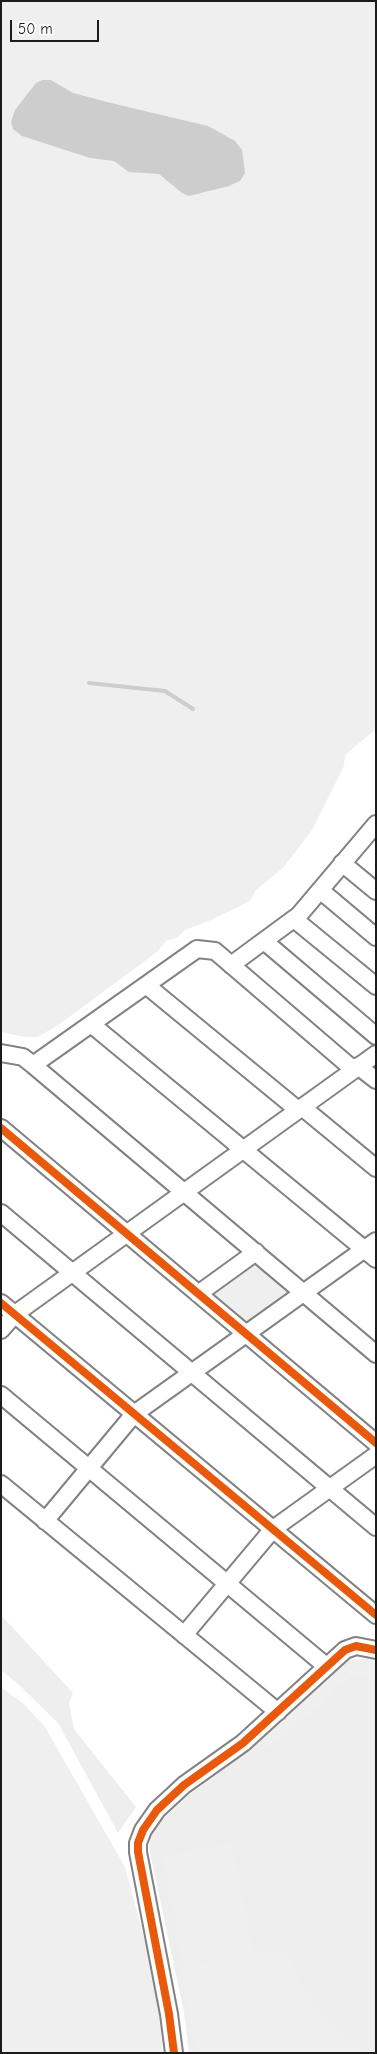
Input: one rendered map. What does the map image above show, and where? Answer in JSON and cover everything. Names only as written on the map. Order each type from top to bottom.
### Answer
[{"type":"street","points":[[231,965],[294,919],[342,864],[370,842],[376,824]]},
{"type":"street","points":[[342,864],[376,891]]},
{"type":"street","points":[[320,890],[376,937]]},
{"type":"street","points":[[294,919],[376,986]]},
{"type":"street","points":[[264,941],[376,1036]]},
{"type":"street","points":[[33,1065],[197,949],[214,951],[356,1068],[376,1080]]},
{"type":"street","points":[[146,985],[376,1168]]},
{"type":"street","points":[[45,1520],[134,1414],[304,1293],[372,1250],[243,1149],[91,1024]]},
{"type":"street","points":[[1,1053],[22,1057],[33,1065],[376,1354]]},
{"type":"street","points":[[1,1330],[15,1314],[376,1054]]},
{"type":"street","points":[[1,1128],[376,1443]]},
{"type":"street","points":[[1,1213],[376,1527]]},
{"type":"street","points":[[198,1294],[256,1252]]},
{"type":"street","points":[[1,1303],[376,1615]]},
{"type":"street","points":[[1,1395],[326,1666]]},
{"type":"street","points":[[184,1635],[273,1529],[376,1455]]},
{"type":"street","points":[[1,1484],[278,1712]]},
{"type":"street","points":[[174,2053],[170,2014],[141,1873],[138,1843],[148,1822],[164,1802],[203,1770],[243,1743],[348,1647],[365,1647],[376,1650]]},
{"type":"shaded area","points":[[1,1],[376,1],[376,729],[345,755],[344,766],[312,830],[283,868],[256,890],[250,901],[185,930],[178,937],[166,941],[157,952],[61,1023],[38,1037],[25,1037],[1,1032]]},
{"type":"shaded area","points":[[42,80],[51,80],[73,93],[208,126],[235,141],[242,150],[245,173],[240,181],[229,186],[189,196],[182,193],[159,174],[129,172],[114,161],[90,158],[22,136],[13,129],[11,122],[15,110],[36,83]]},
{"type":"shaded area","points":[[254,1263],[259,1264],[292,1292],[249,1325],[244,1325],[210,1296],[210,1293]]},
{"type":"shaded area","points":[[1,1615],[73,1693],[69,1703],[74,1729],[136,1807],[118,1833],[58,1723],[1,1670]]},
{"type":"shaded area","points":[[367,1659],[376,1661],[376,1681],[370,1676],[352,1674],[338,1684],[320,1704],[266,1746],[234,1765],[227,1767],[224,1764],[346,1660]]},
{"type":"shaded area","points":[[352,1674],[370,1676],[376,1681],[376,2053],[189,2053],[184,2013],[149,1848],[150,1836],[162,1820],[185,1798],[227,1767],[266,1746],[320,1704],[338,1684]]},
{"type":"shaded area","points":[[1,1687],[24,1704],[45,1727],[125,1867],[151,1964],[161,2026],[162,2053],[1,2053]]},
{"type":"shaded area","points":[[232,1843],[254,1952],[182,1964],[162,1856]]},
{"type":"shaded area","points":[[285,1948],[303,1986],[323,2014],[350,2038],[372,2053],[197,2053],[180,1968]]},
{"type":"waterway","points":[[89,683],[165,691],[193,709]]},
{"type":"cycle path","points":[[1,1128],[376,1443]]},
{"type":"cycle path","points":[[1,1303],[376,1615]]},
{"type":"cycle path","points":[[174,2053],[169,2014],[138,1852],[138,1843],[143,1830],[157,1810],[184,1785],[243,1743],[345,1650],[356,1646],[376,1650]]}]
